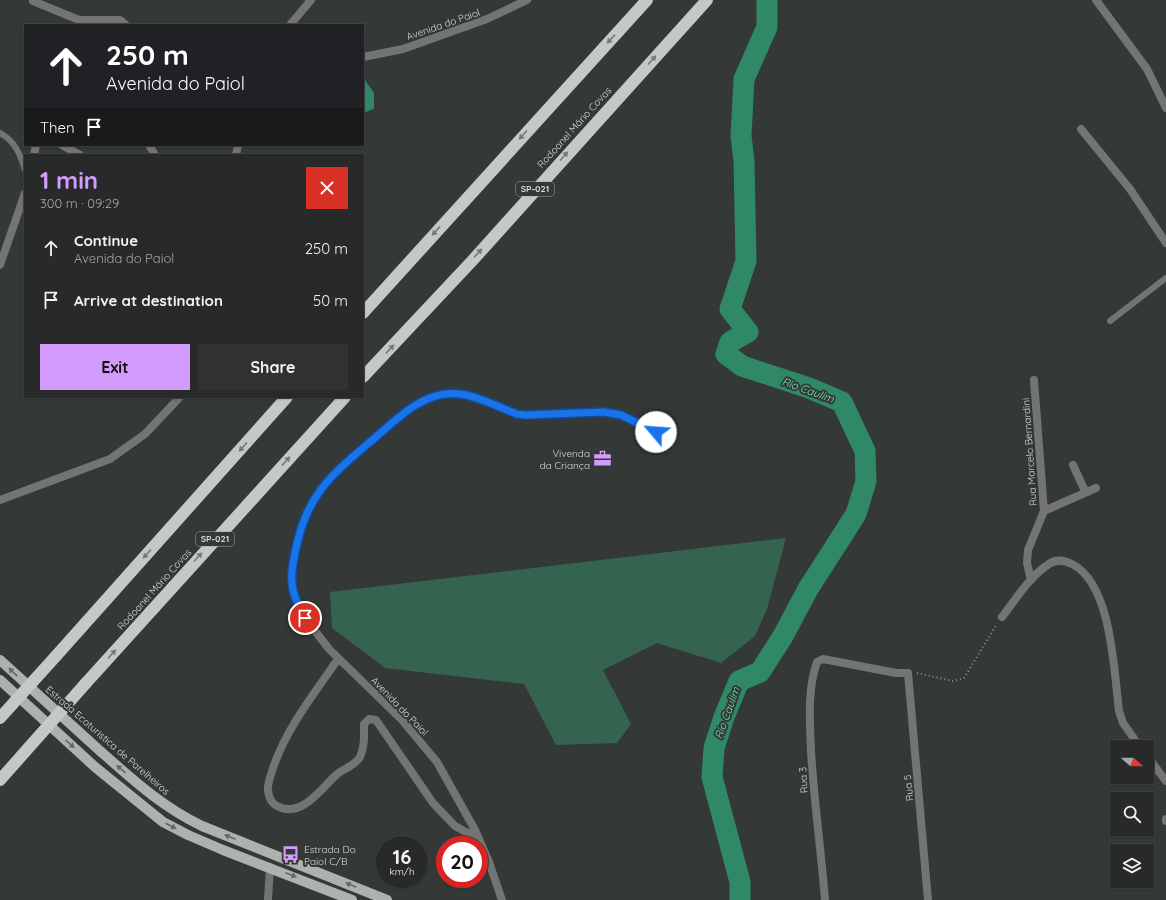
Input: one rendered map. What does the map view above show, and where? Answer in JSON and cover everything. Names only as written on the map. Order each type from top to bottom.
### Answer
[{"type":"highway","points":[[364,312],[647,0]]},
{"type":"highway","name":"Rodoanel Mário Covas","points":[[364,376],[472,261],[707,0]]},
{"type":"highway","points":[[0,718],[287,398]]},
{"type":"highway","name":"Rodoanel Mário Covas","points":[[0,780],[344,398]]},
{"type":"main road","name":"Estrada Ecoturistica de Parelheiros","points":[[0,660],[41,699],[153,797],[179,815],[387,900]]},
{"type":"main road","points":[[0,680],[95,767],[163,822],[203,842],[352,900]]},
{"type":"street","points":[[291,24],[312,0]]},
{"type":"street","name":"Avenida do Paiol","points":[[364,57],[403,48],[487,19],[527,0]]},
{"type":"street","points":[[1096,0],[1147,69],[1166,108]]},
{"type":"street","points":[[33,1],[79,20],[120,20],[125,24]]},
{"type":"street","points":[[1081,129],[1130,189],[1166,243]]},
{"type":"street","points":[[64,146],[78,154]]},
{"type":"street","points":[[0,265],[24,196]]},
{"type":"street","name":"Rua Marcelo Bernardini","points":[[1031,580],[1027,563],[1028,550],[1044,511],[1034,380]]},
{"type":"street","points":[[0,500],[110,459],[144,434],[179,398]]},
{"type":"street","name":"Avenida do Paiol","points":[[346,462],[320,488],[307,511],[299,532],[292,575],[293,592],[305,618],[338,659],[418,738],[437,762],[477,836]]},
{"type":"street","points":[[1074,465],[1085,491]]},
{"type":"street","points":[[1044,511],[1085,491],[1096,488]]},
{"type":"street","points":[[1002,617],[1031,580],[1049,564],[1061,560],[1077,566],[1091,583],[1102,605],[1110,632],[1119,711],[1123,723],[1135,740]]},
{"type":"street","points":[[338,659],[294,723],[280,749],[270,776],[268,790],[270,799],[274,805],[291,810],[301,806],[311,800],[338,774],[360,758],[364,742],[364,724],[368,719],[373,719],[376,720],[433,803],[455,826],[473,836]]},
{"type":"street","name":"Rua 3","points":[[825,900],[814,796],[810,725],[812,683],[819,660],[823,659],[837,661],[908,673]]},
{"type":"street","name":"Rua 5","points":[[908,673],[928,900]]},
{"type":"street","points":[[1154,765],[1166,781]]},
{"type":"street","name":"Avenida do Paiol","points":[[488,863],[502,900]]},
{"type":"street","points":[[268,900],[270,867]]},
{"type":"lane","points":[[0,133],[9,138],[20,154],[24,167]]},
{"type":"lane","points":[[1110,321],[1166,278]]},
{"type":"lane","points":[[346,462],[412,406],[430,397],[446,393],[465,396],[517,414],[526,415],[604,412],[621,415],[656,432]]},
{"type":"path","points":[[908,673],[922,674],[953,681],[964,678],[1002,617]]},
{"type":"shaded area","points":[[364,78],[374,93],[374,109],[364,113]]},
{"type":"shaded area","points":[[786,538],[767,609],[755,636],[721,663],[657,643],[603,670],[631,724],[617,743],[556,745],[524,684],[385,668],[332,628],[330,592]]},
{"type":"waterway","name":"Rio Caulim","points":[[740,900],[740,882],[712,777],[714,748],[724,717],[739,681],[760,672],[783,636],[808,589],[856,514],[866,481],[865,451],[842,402],[809,388],[742,366],[726,354],[730,342],[748,332],[730,309],[746,261],[744,161],[741,136],[744,79],[767,27],[767,0]]},
{"type":"place","name":"Vivenda da Criança","points":[[603,459]]},
{"type":"place","name":"Estrada Do Paiol C/B","points":[[291,855]]},
{"type":"route","points":[[305,618],[293,592],[292,575],[294,555],[299,532],[307,511],[320,488],[346,462],[412,406],[430,397],[446,393],[465,396],[517,414],[526,415],[604,412],[621,415],[656,432]]}]
